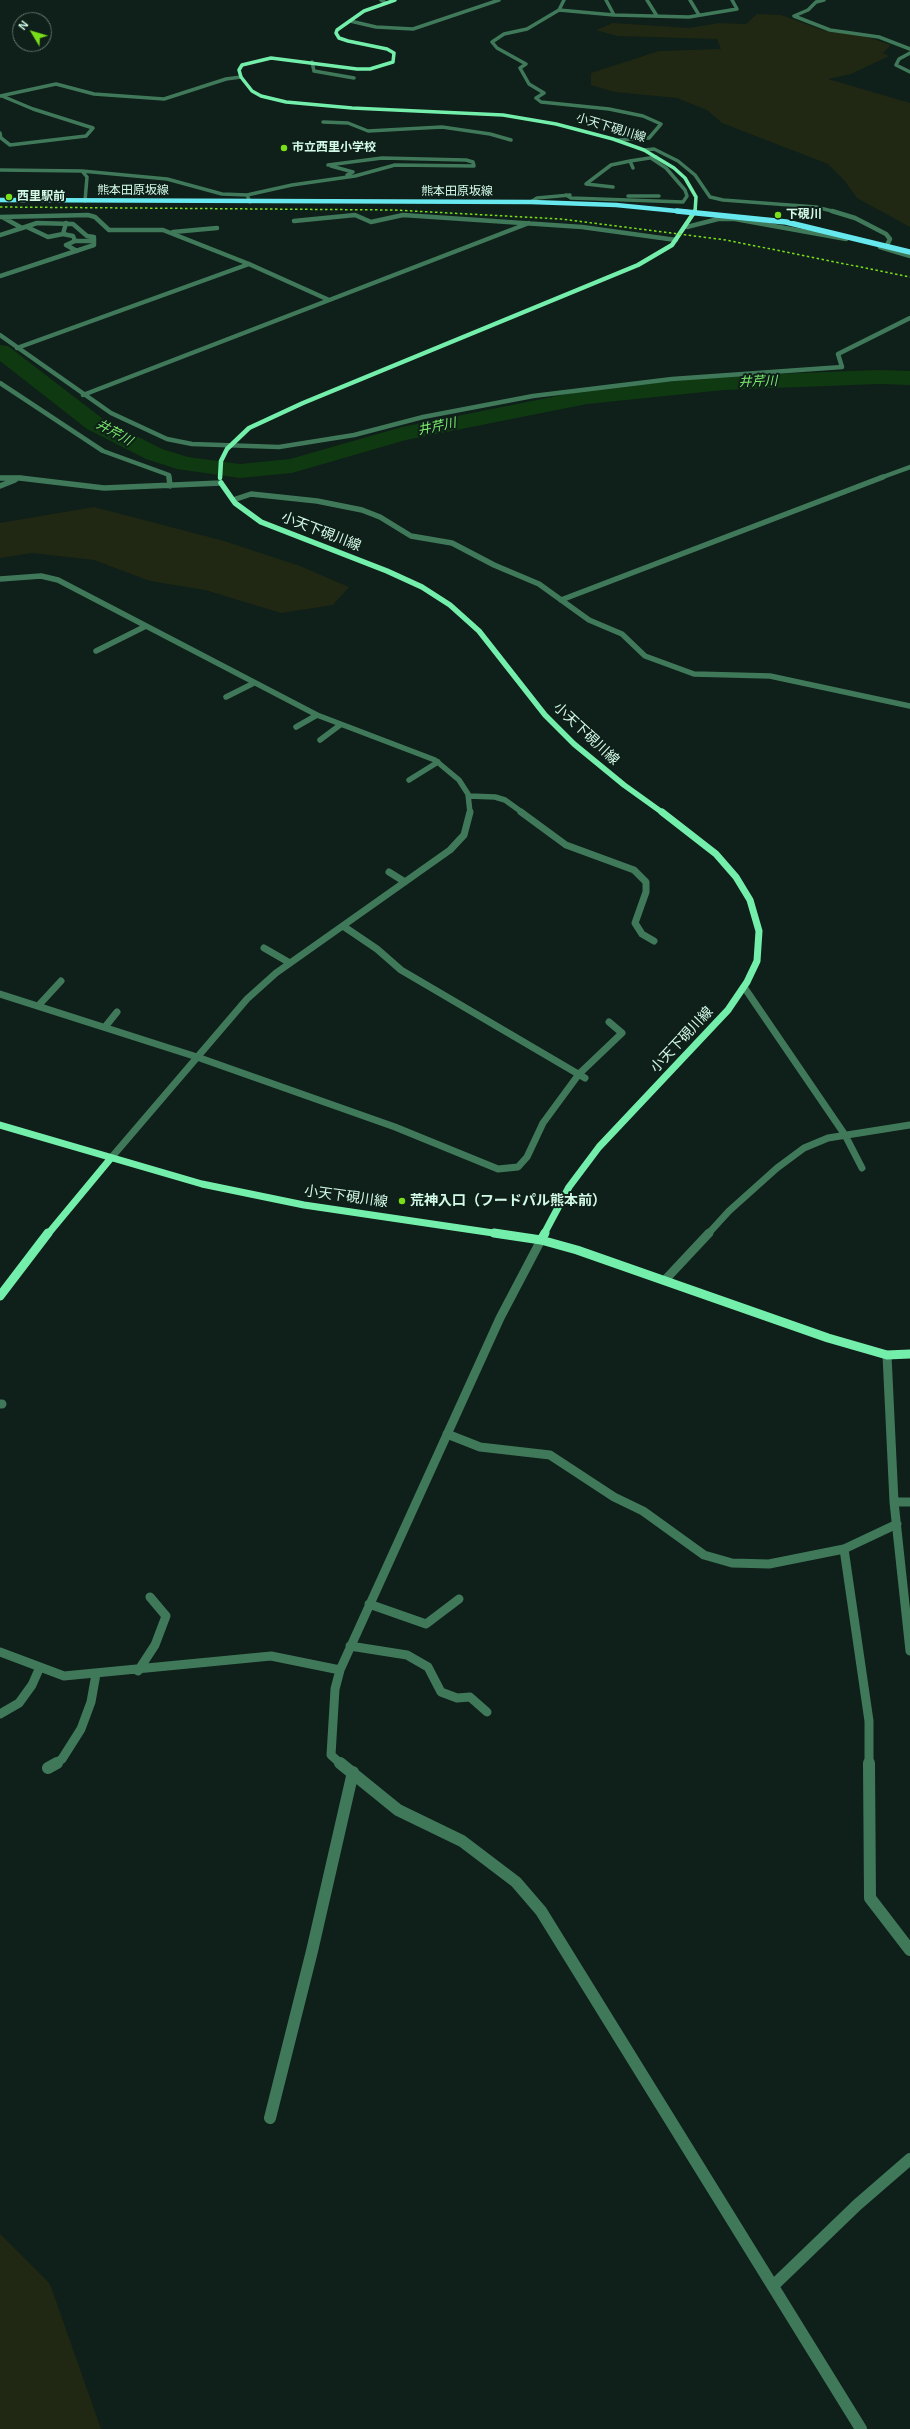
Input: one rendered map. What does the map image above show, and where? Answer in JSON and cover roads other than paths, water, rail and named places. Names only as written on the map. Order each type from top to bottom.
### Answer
[{"type":"main road","points":[[241,77],[239,67],[258,59],[285,58],[357,69],[370,69],[393,62],[395,58],[394,53],[387,49],[339,38],[336,33],[337,30],[372,7],[395,0]]},
{"type":"main road","name":"小天下硯川線","points":[[241,77],[252,91],[261,96],[286,102],[352,108],[503,115],[556,124],[618,140],[644,150],[657,157],[674,168],[685,178],[696,197],[696,212]]},
{"type":"main road","name":"熊本田原坂線","points":[[0,200],[531,202],[616,205],[786,222],[887,245],[910,252]]},
{"type":"main road","points":[[220,478],[221,461],[228,447],[249,428],[268,417],[638,265],[668,248],[687,226],[696,212]]},
{"type":"main road","name":"小天下硯川線","points":[[0,1125],[202,1184],[304,1205],[541,1240],[569,1186],[599,1147],[728,1010],[744,987],[757,961],[759,931],[750,900],[736,877],[716,854],[694,835],[624,785],[574,744],[545,715],[479,631],[450,605],[422,587],[387,571],[261,522],[233,500],[220,478]]},
{"type":"main road","points":[[0,1296],[30,1255],[111,1158]]},
{"type":"main road","points":[[541,1240],[577,1250],[665,1280],[828,1338],[887,1355],[910,1354]]},
{"type":"street","points":[[381,0],[386,2]]},
{"type":"street","points":[[350,21],[376,27],[413,30],[499,0]]},
{"type":"street","points":[[564,0],[559,10],[527,29],[504,34],[492,42],[497,48],[515,56],[526,64],[520,68],[529,84],[544,93],[536,98],[541,102],[609,109],[643,116],[661,124],[650,138],[618,140]]},
{"type":"street","points":[[606,0],[614,14]]},
{"type":"street","points":[[647,0],[657,16]]},
{"type":"street","points":[[690,0],[699,15]]},
{"type":"street","points":[[559,10],[657,16],[699,15],[737,9],[732,0]]},
{"type":"street","points":[[824,0],[816,2],[808,10],[794,16],[830,30],[879,37],[910,49]]},
{"type":"street","points":[[910,53],[899,59],[896,65],[910,72]]},
{"type":"street","points":[[312,62],[314,72],[354,78]]},
{"type":"street","points":[[1,96],[56,84],[94,94],[164,99],[226,79],[241,77]]},
{"type":"street","points":[[0,133],[2,138],[10,145],[86,136],[93,128],[33,109],[1,96]]},
{"type":"street","points":[[323,122],[348,123],[368,131],[442,127],[490,134],[511,140]]},
{"type":"street","points":[[644,150],[654,149],[678,161],[695,175],[710,196],[723,200],[816,207],[840,213],[855,218],[886,234],[890,239],[887,245]]},
{"type":"street","points":[[613,187],[586,184],[611,165],[657,157]]},
{"type":"street","points":[[0,170],[121,173],[167,179],[222,194],[247,195],[292,185],[342,177],[395,165],[474,166],[473,162],[466,160],[382,158],[328,165],[353,172],[342,177]]},
{"type":"street","points":[[566,195],[571,198],[670,204],[683,202],[687,196],[684,190],[666,168],[651,158]]},
{"type":"street","points":[[630,161],[633,168]]},
{"type":"street","points":[[82,171],[87,177],[85,201]]},
{"type":"street","points":[[247,195],[250,202]]},
{"type":"street","points":[[531,202],[537,198],[566,195],[659,196]]},
{"type":"street","points":[[2,218],[88,215],[95,217],[108,230],[164,230],[249,264],[329,300]]},
{"type":"street","points":[[294,221],[355,215],[371,222],[403,215],[529,223],[631,233],[676,240]]},
{"type":"street","points":[[2,218],[48,236],[77,250]]},
{"type":"street","points":[[687,226],[718,219],[735,219],[842,238],[910,256]]},
{"type":"street","points":[[0,235],[37,223],[66,223],[79,227],[87,236],[94,237],[94,245],[0,276]]},
{"type":"street","points":[[63,234],[66,223]]},
{"type":"street","points":[[84,395],[529,223]]},
{"type":"street","points":[[170,232],[217,228]]},
{"type":"street","points":[[48,236],[63,234],[73,236],[75,241]]},
{"type":"street","points":[[66,245],[75,241],[94,241]]},
{"type":"street","points":[[17,348],[249,264]]},
{"type":"street","points":[[0,335],[111,413],[167,439],[192,444],[228,447],[279,447],[314,442],[431,416],[575,390],[672,379],[842,367],[836,356],[838,354],[910,318]]},
{"type":"street","points":[[0,383],[67,430],[103,451],[169,475],[170,486]]},
{"type":"street","points":[[561,600],[910,467]]},
{"type":"street","points":[[0,478],[20,478],[104,488],[170,486],[220,478]]},
{"type":"street","points":[[0,486],[20,478]]},
{"type":"street","points":[[233,500],[251,494],[318,501],[362,510],[380,517],[410,536],[452,543],[494,565],[539,584],[589,620],[622,634],[645,656],[694,674],[770,676],[910,706]]},
{"type":"street","points":[[0,579],[42,576],[58,580],[317,715],[340,725],[414,751],[438,762],[459,780],[469,796],[472,809],[464,835],[450,850],[290,963],[247,999],[111,1158]]},
{"type":"street","points":[[96,651],[146,626]]},
{"type":"street","points":[[226,697],[254,683]]},
{"type":"street","points":[[296,727],[317,715]]},
{"type":"street","points":[[320,740],[340,725]]},
{"type":"street","points":[[409,780],[438,762]]},
{"type":"street","points":[[469,796],[495,797],[505,800],[566,845],[634,870],[646,882],[646,892],[635,923],[642,934],[654,941]]},
{"type":"street","points":[[389,872],[405,882]]},
{"type":"street","points":[[343,926],[377,949],[400,970],[582,1076]]},
{"type":"street","points":[[264,948],[290,963]]},
{"type":"street","points":[[38,1006],[62,981]]},
{"type":"street","points":[[744,987],[845,1135],[862,1168]]},
{"type":"street","points":[[0,994],[196,1057],[395,1128],[498,1169],[518,1167],[527,1157],[543,1123],[582,1076],[622,1032],[608,1022]]},
{"type":"street","points":[[105,1027],[117,1012]]},
{"type":"street","points":[[665,1280],[729,1210],[804,1148],[828,1138],[910,1124]]},
{"type":"street","points":[[541,1240],[500,1318],[340,1670],[336,1689],[332,1755],[398,1810],[462,1841],[516,1882],[541,1911],[861,2429]]},
{"type":"street","points":[[887,1355],[894,1502],[910,1651]]},
{"type":"street","points":[[447,1434],[480,1447],[550,1455],[592,1484],[643,1511],[704,1555],[732,1563],[769,1564],[844,1549],[897,1524]]},
{"type":"street","points":[[894,1502],[910,1502]]},
{"type":"street","points":[[844,1549],[869,1721],[870,1898],[910,1950]]},
{"type":"street","points":[[138,1671],[155,1645],[166,1616],[150,1597]]},
{"type":"street","points":[[370,1604],[426,1624],[459,1599]]},
{"type":"street","points":[[350,1646],[407,1655],[428,1667],[441,1692],[457,1698],[470,1698],[487,1712]]},
{"type":"street","points":[[0,1652],[64,1676],[138,1671],[271,1656],[340,1670]]},
{"type":"street","points":[[0,1714],[19,1703],[32,1685],[40,1667]]},
{"type":"street","points":[[48,1768],[62,1759],[81,1729],[91,1702],[96,1674]]},
{"type":"street","points":[[270,2118],[312,1951],[353,1772]]},
{"type":"street","points":[[773,2286],[852,2210],[910,2159]]},
{"type":"waterway","name":"井芹川","points":[[0,351],[95,424],[154,454],[185,464],[240,471],[292,466],[402,434],[587,397],[724,383],[879,377],[910,378]]},
{"type":"railway","points":[[0,207],[394,210],[561,219],[726,240],[910,277]]},
{"type":"place","name":"市立西里小学校","points":[[284,148]]},
{"type":"place","name":"西里駅前","points":[[9,197]]},
{"type":"place","name":"下硯川","points":[[778,215]]},
{"type":"place","name":"荒神入口（フードパル熊本前）","points":[[402,1201]]}]
